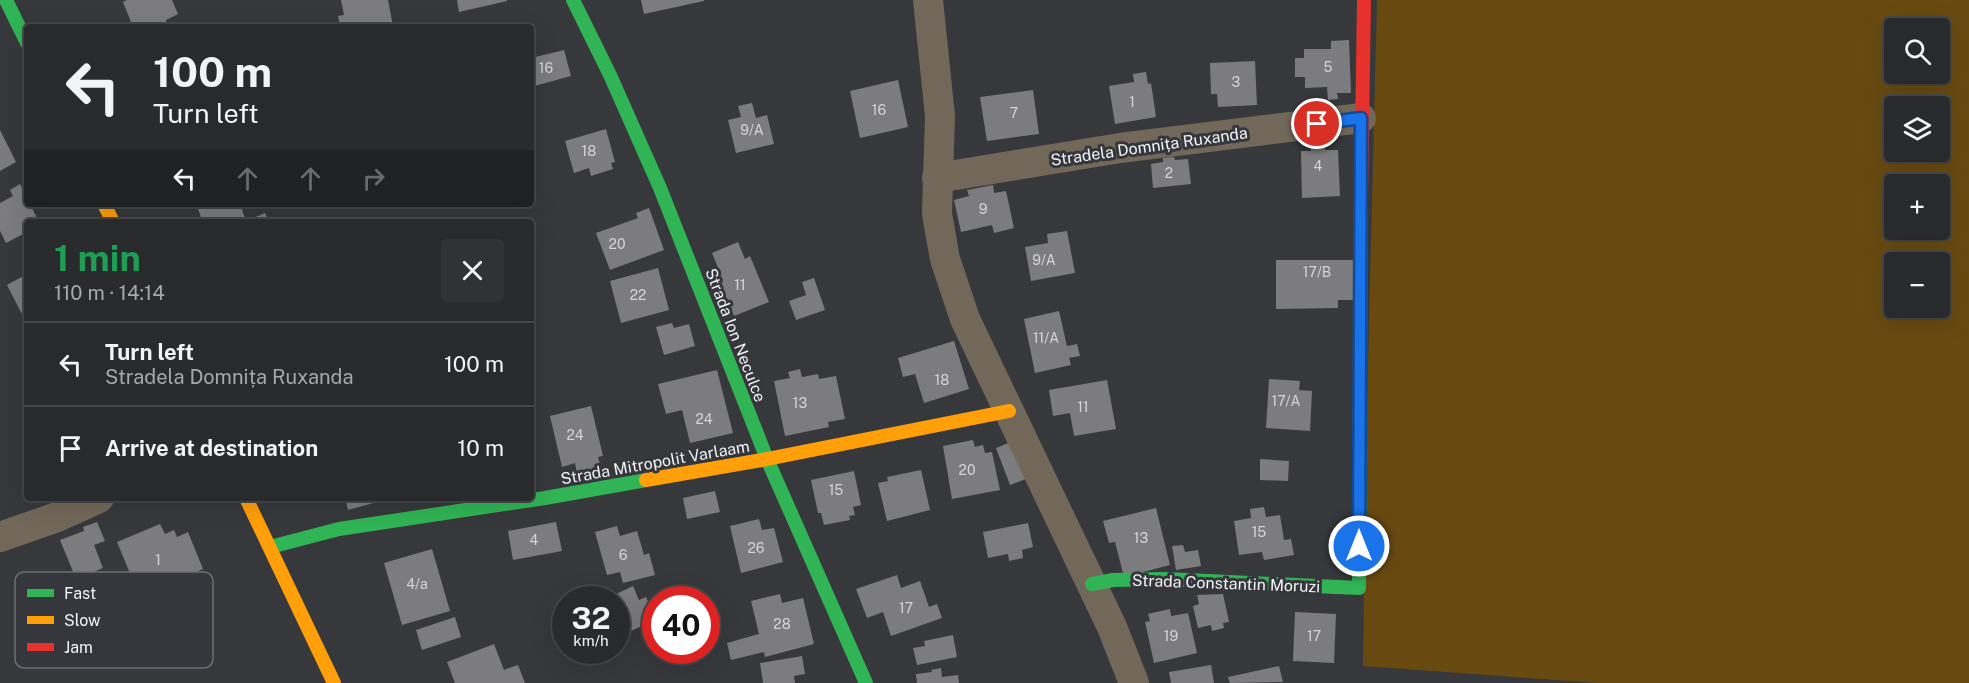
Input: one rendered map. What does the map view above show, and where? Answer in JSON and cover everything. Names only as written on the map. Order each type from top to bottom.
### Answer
[{"type":"street","points":[[6,0],[24,38]]},
{"type":"street","name":"Strada Ion Neculce","points":[[573,0],[610,75],[660,188],[767,459],[866,683]]},
{"type":"street","points":[[928,0],[940,116],[937,214],[945,259],[965,319],[1112,627],[1134,683]]},
{"type":"street","points":[[1361,118],[1364,0]]},
{"type":"street","name":"Stradela Domnița Ruxanda","points":[[937,178],[1120,148],[1361,118]]},
{"type":"street","name":"Strada Constantin Moruzi","points":[[1092,584],[1113,580],[1165,579],[1359,588],[1361,118]]},
{"type":"street","name":"Strada Mitropolit Varlaam","points":[[534,500],[767,459],[1009,411]]},
{"type":"street","points":[[0,537],[57,517],[92,501]]},
{"type":"street","points":[[247,501],[334,683]]},
{"type":"street","name":"Strada Mitropolit Varlaam","points":[[270,547],[339,529],[525,501]]},
{"type":"shaded area","points":[[1377,0],[1969,0],[1969,683],[1598,683],[1363,666]]},
{"type":"building","points":[[127,0],[172,0],[178,14],[166,20],[167,24],[132,24],[123,2]]},
{"type":"building","points":[[341,0],[388,0],[393,24],[339,24],[338,16],[344,15]]},
{"type":"building","points":[[457,0],[507,0],[507,1],[459,12]]},
{"type":"building","points":[[641,0],[704,0],[704,1],[644,14]]},
{"type":"building","points":[[1349,40],[1351,93],[1337,93],[1338,99],[1328,100],[1327,87],[1305,88],[1305,77],[1295,77],[1295,58],[1304,58],[1304,49],[1331,49],[1331,41]]},
{"type":"building","points":[[564,50],[571,76],[534,86],[534,57]]},
{"type":"building","points":[[1255,61],[1257,105],[1218,107],[1217,94],[1211,94],[1210,63]]},
{"type":"building","points":[[1146,72],[1148,84],[1151,83],[1156,117],[1115,124],[1109,86],[1134,82],[1133,74]]},
{"type":"building","points":[[898,80],[908,127],[860,138],[850,91]]},
{"type":"building","points":[[1033,90],[1039,134],[987,141],[980,97]]},
{"type":"building","points":[[752,103],[756,118],[767,115],[774,144],[736,153],[728,120],[741,117],[738,106]]},
{"type":"building","points":[[606,129],[615,162],[611,163],[613,169],[591,176],[589,168],[574,173],[565,141]]},
{"type":"building","points":[[0,130],[16,162],[0,171]]},
{"type":"building","points":[[1310,141],[1325,141],[1325,150],[1338,150],[1340,196],[1302,198],[1301,151],[1311,151]]},
{"type":"building","points":[[1174,157],[1175,160],[1188,159],[1191,184],[1153,188],[1151,164],[1163,162],[1163,158]]},
{"type":"building","points":[[20,184],[24,191],[24,207],[32,207],[38,219],[24,219],[24,234],[6,243],[0,231],[0,203],[13,196],[10,190]]},
{"type":"building","points":[[993,185],[994,193],[1006,191],[1014,228],[994,233],[992,225],[961,232],[954,200],[969,196],[967,190]]},
{"type":"building","points":[[197,207],[241,207],[245,219],[202,219]]},
{"type":"building","points":[[649,208],[664,250],[610,270],[596,233],[638,218],[636,213]]},
{"type":"building","points":[[265,213],[268,219],[251,219]]},
{"type":"building","points":[[1067,231],[1075,273],[1031,281],[1025,247],[1048,243],[1047,234]]},
{"type":"building","points":[[738,242],[745,259],[750,256],[769,302],[734,316],[715,271],[719,270],[712,253]]},
{"type":"building","points":[[1276,260],[1353,260],[1353,300],[1338,300],[1338,308],[1276,309]]},
{"type":"building","points":[[658,268],[669,310],[621,323],[610,281]]},
{"type":"building","points":[[24,276],[24,318],[7,285]]},
{"type":"building","points":[[814,278],[825,310],[796,320],[789,301],[806,295],[802,282]]},
{"type":"building","points":[[1059,311],[1067,346],[1077,344],[1080,356],[1069,358],[1071,365],[1035,373],[1024,319]]},
{"type":"building","points":[[672,323],[674,328],[689,324],[695,346],[664,355],[656,327]]},
{"type":"building","points":[[954,341],[969,389],[924,403],[915,374],[903,377],[898,358]]},
{"type":"building","points":[[800,369],[802,377],[818,374],[819,379],[836,376],[845,419],[828,422],[829,427],[785,436],[774,381],[790,378],[788,372]]},
{"type":"building","points":[[717,370],[733,433],[690,443],[682,410],[666,414],[658,384]]},
{"type":"building","points":[[1269,379],[1300,381],[1299,390],[1312,391],[1310,431],[1266,428]]},
{"type":"building","points":[[1107,380],[1116,429],[1074,436],[1070,413],[1053,416],[1049,390]]},
{"type":"building","points":[[591,406],[603,456],[598,457],[601,468],[577,474],[575,463],[562,467],[550,416]]},
{"type":"building","points":[[973,440],[975,447],[983,445],[985,453],[992,452],[1000,490],[952,499],[943,446]]},
{"type":"building","points":[[1013,441],[1028,478],[1010,485],[996,448]]},
{"type":"building","points":[[1260,459],[1289,461],[1288,481],[1260,480]]},
{"type":"building","points":[[921,470],[930,510],[887,521],[878,483],[888,481],[887,477]]},
{"type":"building","points":[[854,471],[861,505],[853,507],[855,515],[849,516],[850,520],[824,525],[821,513],[818,513],[811,480]]},
{"type":"building","points":[[715,491],[720,512],[687,519],[683,498]]},
{"type":"building","points":[[346,501],[381,501],[348,510]]},
{"type":"building","points":[[1264,507],[1266,517],[1280,515],[1284,540],[1291,539],[1294,555],[1264,560],[1262,552],[1239,555],[1234,521],[1251,518],[1250,509]]},
{"type":"building","points":[[1156,508],[1170,565],[1124,577],[1115,542],[1109,543],[1103,521]]},
{"type":"building","points":[[759,519],[762,530],[774,528],[783,562],[741,573],[730,526]]},
{"type":"building","points":[[97,522],[105,541],[94,545],[103,568],[93,572],[73,572],[60,540],[84,531],[83,527]]},
{"type":"building","points":[[556,522],[562,551],[513,560],[508,531]]},
{"type":"building","points":[[1028,523],[1033,547],[1022,550],[1023,558],[1009,561],[1008,554],[988,558],[983,532]]},
{"type":"building","points":[[160,524],[165,534],[174,530],[177,537],[188,532],[203,569],[196,572],[129,572],[117,542]]},
{"type":"building","points":[[617,526],[620,536],[637,531],[644,555],[649,553],[655,575],[623,583],[620,572],[607,575],[595,532]]},
{"type":"building","points":[[1183,545],[1185,552],[1198,550],[1201,566],[1176,570],[1172,546]]},
{"type":"building","points":[[432,549],[450,611],[402,625],[384,563]]},
{"type":"building","points":[[897,575],[901,588],[920,581],[929,607],[937,604],[942,618],[891,636],[883,612],[867,618],[856,589]]},
{"type":"building","points":[[633,586],[639,600],[642,599],[642,626],[630,631],[630,587]]},
{"type":"building","points":[[780,594],[782,603],[803,598],[814,644],[765,657],[764,652],[731,660],[727,643],[759,634],[751,601]]},
{"type":"building","points":[[1223,594],[1229,622],[1223,623],[1224,628],[1212,631],[1211,625],[1198,628],[1193,606],[1199,604],[1197,595]]},
{"type":"building","points":[[1170,609],[1171,616],[1188,613],[1197,653],[1154,663],[1145,622],[1150,621],[1148,614]]},
{"type":"building","points":[[1295,612],[1336,614],[1334,663],[1293,661]]},
{"type":"building","points":[[455,617],[461,637],[422,650],[416,630]]},
{"type":"building","points":[[953,635],[957,657],[917,665],[913,648],[925,646],[924,641]]},
{"type":"building","points":[[494,644],[504,670],[518,665],[525,683],[455,683],[447,662]]},
{"type":"building","points":[[802,656],[805,674],[794,676],[795,683],[763,683],[760,663]]},
{"type":"building","points":[[1211,665],[1214,683],[1171,683],[1169,672]]},
{"type":"building","points":[[1279,666],[1283,682],[1230,683],[1228,677]]},
{"type":"building","points":[[941,668],[942,677],[958,675],[959,683],[917,683],[916,674]]},
{"type":"traffic: fast","points":[[6,0],[24,37]]},
{"type":"traffic: fast","points":[[573,0],[610,75],[660,188],[767,459],[866,683]]},
{"type":"traffic: fast","points":[[1092,584],[1113,580],[1165,579],[1359,588],[1361,197]]},
{"type":"traffic: fast","points":[[534,500],[646,480]]},
{"type":"traffic: fast","points":[[270,547],[339,529],[525,501]]},
{"type":"traffic: slow","points":[[106,207],[112,219]]},
{"type":"traffic: slow","points":[[646,480],[767,459],[1009,411]]},
{"type":"traffic: slow","points":[[247,501],[334,683]]},
{"type":"traffic: jam","points":[[1361,197],[1364,0]]},
{"type":"route","points":[[1317,124],[1361,118],[1359,546]]}]
